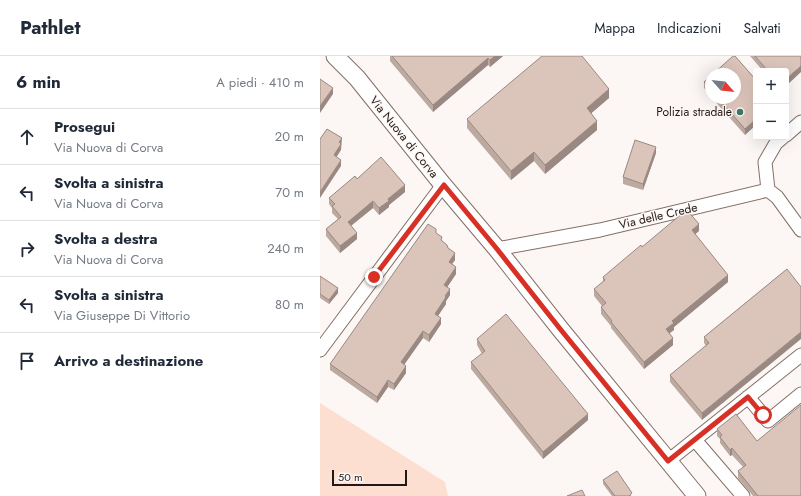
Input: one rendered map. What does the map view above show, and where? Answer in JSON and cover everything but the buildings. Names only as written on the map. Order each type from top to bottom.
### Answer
[{"type":"main road","name":"Via Nuova di Corva","points":[[335,56],[357,78],[697,496]]},
{"type":"street","points":[[789,132],[801,122]]},
{"type":"street","points":[[780,140],[776,143],[765,162],[768,190],[777,197],[801,230]]},
{"type":"street","points":[[320,350],[444,185]]},
{"type":"street","name":"Via delle Crede","points":[[497,249],[600,230],[768,190]]},
{"type":"street","points":[[668,461],[801,355]]},
{"type":"street","points":[[748,397],[768,421],[801,394]]},
{"type":"street","points":[[695,440],[743,496]]},
{"type":"shaded area","points":[[320,403],[445,482],[448,496],[320,496]]},
{"type":"place","name":"Polizia stradale","points":[[740,112]]},
{"type":"route","points":[[374,277],[444,185],[668,461],[748,397],[763,415]]}]
